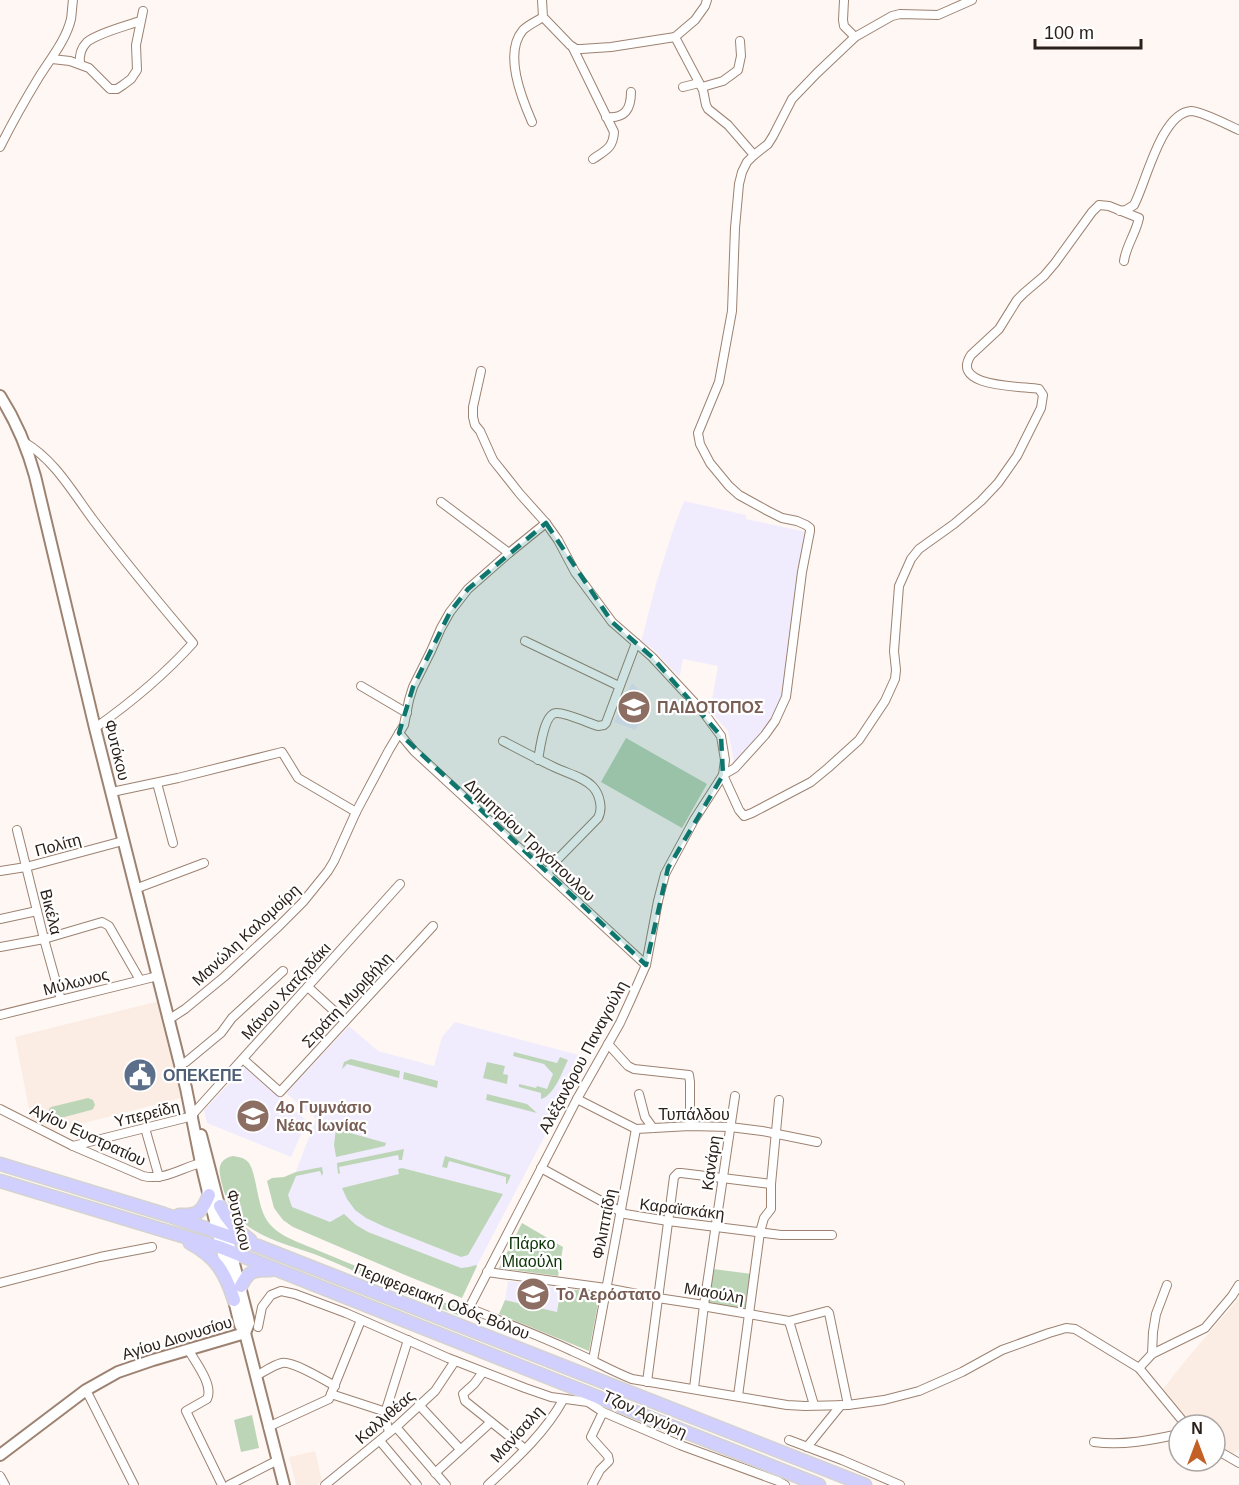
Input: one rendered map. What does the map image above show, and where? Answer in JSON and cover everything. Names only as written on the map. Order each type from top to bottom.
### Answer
[{"type":"main road","name":"Περιφερειακή Οδός Βόλου","points":[[0,1164],[164,1214],[258,1246],[865,1485]]},
{"type":"main road","name":"Περιφερειακή Οδός Βόλου","points":[[0,1181],[227,1250],[819,1485]]},
{"type":"main road","points":[[164,1214],[197,1213],[204,1207],[209,1195]]},
{"type":"main road","points":[[220,1206],[232,1225],[258,1246]]},
{"type":"main road","points":[[168,1231],[213,1258],[223,1272],[234,1299]]},
{"type":"main road","points":[[241,1286],[253,1271],[278,1270]]},
{"type":"street","points":[[0,147],[10,125],[52,59],[69,25],[73,0]]},
{"type":"street","points":[[542,0],[543,17],[573,48],[614,132],[610,147],[593,159]]},
{"type":"street","points":[[573,48],[611,47],[675,37],[695,20],[707,0]]},
{"type":"street","points":[[844,0],[844,26],[855,37]]},
{"type":"street","name":"Αλέξανδρου Παναγούλη","points":[[593,1360],[469,1308],[631,999],[646,965],[665,874],[694,820],[723,775],[735,768],[765,735],[775,722],[786,697],[810,528],[797,521],[782,518],[739,495],[710,463],[700,444],[698,433],[717,389],[734,302],[735,228],[742,172],[747,162],[768,144],[792,99],[855,37],[892,16],[900,14],[938,15],[972,0]]},
{"type":"street","points":[[52,59],[89,68],[110,89],[117,89],[137,70],[136,45],[143,11]]},
{"type":"street","points":[[532,122],[520,94],[514,56],[515,46],[523,31],[543,17]]},
{"type":"street","points":[[80,64],[81,51],[87,42],[140,21]]},
{"type":"street","points":[[675,37],[700,85],[708,109],[728,125],[754,155]]},
{"type":"street","points":[[683,87],[723,81],[738,70],[741,56],[740,41]]},
{"type":"street","points":[[606,117],[614,118],[625,113],[630,104],[631,92]]},
{"type":"street","points":[[1119,211],[1134,205],[1160,141],[1172,122],[1189,111],[1239,130]]},
{"type":"street","points":[[481,371],[473,407],[475,425],[493,460],[546,523],[575,572],[612,622],[652,657],[704,712],[721,736],[725,764],[723,775],[744,816],[811,782],[859,740],[885,701],[895,679],[894,651],[900,586],[911,558],[919,549],[981,501],[998,483],[1017,456],[1043,404],[1043,395],[1039,389],[981,381],[967,369],[971,355],[999,328],[1024,292],[1044,276],[1055,263],[1096,207],[1105,205],[1139,218],[1124,261]]},
{"type":"street","name":"Φυτόκου","points":[[0,396],[13,417],[24,442],[35,476],[95,728],[193,1116],[201,1163],[227,1250],[240,1325],[245,1333],[284,1485]]},
{"type":"street","points":[[24,442],[43,454],[60,474],[94,521],[193,643],[134,698],[95,728]]},
{"type":"street","points":[[441,502],[509,553]]},
{"type":"street","name":"Μανώλη Καλομοίρη","points":[[168,1020],[224,977],[297,909],[312,892],[334,861],[356,812],[406,722],[413,687],[450,612],[468,589],[546,523]]},
{"type":"street","points":[[525,641],[618,686]]},
{"type":"street","points":[[538,760],[545,726],[550,716],[555,713],[598,726],[604,725],[636,643]]},
{"type":"street","points":[[361,686],[407,713]]},
{"type":"street","name":"Δημητρίου Τριχόπουλου","points":[[399,733],[414,751],[646,965]]},
{"type":"street","points":[[503,741],[582,780],[594,788],[598,796],[601,810],[598,818],[552,865],[548,874]]},
{"type":"street","points":[[112,792],[282,752],[298,778],[356,812]]},
{"type":"street","points":[[157,783],[173,843]]},
{"type":"street","name":"Βικέλα","points":[[17,830],[61,1000]]},
{"type":"street","name":"Πολίτη","points":[[0,871],[26,867],[123,841]]},
{"type":"street","points":[[135,889],[204,863]]},
{"type":"street","name":"Μάνου Χατζηδάκι","points":[[193,1116],[400,884]]},
{"type":"street","points":[[0,919],[37,911]]},
{"type":"street","points":[[0,947],[44,939],[98,922],[106,923],[140,980]]},
{"type":"street","name":"Στράτη Μυριβήλη","points":[[243,1059],[280,1092],[434,926]]},
{"type":"street","points":[[180,1064],[186,1062],[221,1033],[232,1018],[283,971]]},
{"type":"street","name":"Μύλωνος","points":[[0,1012],[61,1000],[158,976]]},
{"type":"street","points":[[308,987],[345,1021]]},
{"type":"street","points":[[608,1044],[628,1066],[634,1069],[689,1075],[690,1126]]},
{"type":"street","points":[[639,1094],[645,1117],[653,1128]]},
{"type":"street","name":"Κανάρη","points":[[694,1388],[735,1096]]},
{"type":"street","name":"Τυπάλδου","points":[[577,1099],[636,1129],[690,1126],[730,1127],[776,1133],[817,1142]]},
{"type":"street","points":[[738,1396],[760,1232],[764,1218],[771,1210],[771,1184],[779,1100]]},
{"type":"street","name":"Αγίου Ευστρατίου","points":[[0,1109],[73,1146],[147,1177],[172,1174],[201,1163]]},
{"type":"street","name":"Φυτόκου","points":[[193,1116],[202,1136],[220,1206],[223,1234]]},
{"type":"street","name":"Υπερείδη","points":[[73,1146],[193,1116]]},
{"type":"street","points":[[145,1128],[159,1177]]},
{"type":"street","name":"Φιλιππίδη","points":[[593,1360],[636,1129]]},
{"type":"street","name":"Καραϊσκάκη","points":[[541,1168],[620,1213],[790,1235],[832,1234]]},
{"type":"street","points":[[647,1382],[675,1175],[681,1173],[771,1184]]},
{"type":"street","points":[[0,1283],[100,1257],[152,1247]]},
{"type":"street","name":"Φυτόκου","points":[[227,1250],[241,1286],[248,1318],[249,1323],[245,1333]]},
{"type":"street","name":"Μιαούλη","points":[[487,1272],[606,1288],[789,1321],[825,1310],[828,1312],[844,1405]]},
{"type":"street","points":[[1152,1354],[1154,1321],[1167,1285]]},
{"type":"street","points":[[1139,1368],[1152,1354],[1205,1328],[1239,1286]]},
{"type":"street","name":"Τζον Αργύρη","points":[[258,1327],[262,1307],[271,1295],[281,1291],[303,1296],[455,1361],[545,1396],[588,1402],[603,1412],[680,1445],[771,1482],[784,1485]]},
{"type":"street","points":[[268,1427],[327,1400],[361,1320]]},
{"type":"street","points":[[789,1321],[814,1405]]},
{"type":"street","points":[[593,1360],[618,1374],[647,1382],[787,1405],[844,1405],[893,1398],[919,1391],[962,1372],[1008,1347],[1066,1328],[1075,1329],[1139,1368],[1176,1413]]},
{"type":"street","name":"Αγίου Διονυσίου","points":[[0,1455],[86,1390],[108,1377],[132,1366],[245,1333]]},
{"type":"street","points":[[408,1340],[386,1412],[386,1421],[446,1485]]},
{"type":"street","points":[[189,1349],[209,1391],[207,1399],[186,1411],[222,1485]]},
{"type":"street","name":"Καλλιθέας","points":[[325,1485],[393,1430],[435,1391],[455,1361]]},
{"type":"street","points":[[256,1376],[275,1365],[286,1363],[295,1365],[333,1390],[386,1412]]},
{"type":"street","points":[[483,1372],[463,1394],[465,1401],[525,1449]]},
{"type":"street","points":[[86,1390],[134,1485]]},
{"type":"street","name":"Μανίσαλη","points":[[488,1485],[538,1437],[563,1400]]},
{"type":"street","points":[[419,1405],[460,1449]]},
{"type":"street","points":[[807,1447],[844,1405]]},
{"type":"street","points":[[592,1485],[594,1479],[609,1461],[608,1456],[591,1437],[603,1412]]},
{"type":"street","points":[[432,1485],[437,1475],[460,1449],[491,1422]]},
{"type":"street","points":[[1094,1443],[1107,1444],[1167,1436]]},
{"type":"street","points":[[789,1440],[900,1485]]},
{"type":"street","points":[[380,1441],[417,1485]]},
{"type":"street","points":[[229,1485],[278,1460]]},
{"type":"street","points":[[0,1476],[5,1485]]},
{"type":"street","points":[[246,1476],[251,1485]]},
{"type":"highlighted area","points":[[546,523],[612,622],[652,657],[721,736],[723,775],[668,868],[646,965],[399,733],[413,687],[450,612],[468,589]]},
{"type":"shaded area","points":[[684,501],[746,515],[746,519],[807,532],[784,696],[772,723],[754,745],[734,762],[728,731],[710,711],[718,666],[683,659],[678,676],[652,648],[641,642],[656,584]]},
{"type":"shaded area","name":"ΠΑΙΔΟΤΟΠΟΣ","points":[[632,683],[648,698],[644,703],[650,711],[635,730],[614,722]]},
{"type":"shaded area","points":[[159,1001],[181,1098],[53,1131],[31,1119],[15,1037]]},
{"type":"shaded area","points":[[455,1022],[586,1057],[470,1279],[283,1205],[316,1119],[286,1093],[349,1026],[378,1051],[434,1066],[442,1037]]},
{"type":"shaded area","name":"4ο Γυμνάσιο Νέας Ιωνίας","points":[[246,1066],[307,1121],[291,1157],[207,1123],[204,1110]]},
{"type":"shaded area","name":"Το Αερόστατο","points":[[508,1281],[561,1288],[557,1313],[505,1300]]},
{"type":"shaded area","points":[[1239,1298],[1239,1449],[1233,1454],[1227,1451],[1227,1413],[1180,1413],[1163,1389]]},
{"type":"shaded area","points":[[315,1451],[322,1481],[317,1485],[296,1485],[289,1457]]},
{"type":"green space","points":[[626,738],[707,784],[682,828],[601,782]]},
{"type":"green space","points":[[514,1052],[557,1063],[560,1057],[568,1060],[557,1083],[546,1097],[541,1099],[541,1093],[519,1087],[519,1084],[547,1089],[553,1074],[544,1064],[513,1056]]},
{"type":"green space","points":[[351,1059],[400,1071],[399,1078],[347,1064],[342,1069],[344,1062]]},
{"type":"green space","points":[[487,1062],[505,1066],[503,1074],[508,1075],[507,1084],[483,1078]]},
{"type":"green space","points":[[404,1072],[438,1081],[437,1088],[403,1079]]},
{"type":"green space","points":[[487,1094],[527,1104],[537,1113],[486,1100]]},
{"type":"green space","points":[[88,1098],[93,1100],[95,1105],[91,1110],[57,1119],[52,1119],[48,1115],[51,1107]]},
{"type":"green space","points":[[336,1129],[386,1143],[385,1146],[336,1157],[334,1145]]},
{"type":"green space","points":[[404,1149],[402,1160],[399,1160],[398,1155],[339,1167],[340,1173],[338,1174],[337,1163]]},
{"type":"green space","points":[[233,1156],[244,1159],[250,1165],[264,1215],[280,1233],[465,1311],[463,1317],[399,1292],[324,1258],[272,1240],[253,1230],[235,1213],[223,1188],[221,1165],[226,1158]]},
{"type":"green space","points":[[445,1156],[511,1175],[506,1184],[506,1177],[449,1161],[447,1168],[442,1167]]},
{"type":"green space","points":[[322,1167],[322,1176],[320,1171],[296,1176],[288,1195],[292,1207],[330,1222],[344,1214],[368,1232],[461,1268],[476,1265],[462,1298],[293,1227],[283,1220],[274,1208],[267,1181]]},
{"type":"green space","points":[[402,1168],[503,1194],[468,1255],[461,1257],[366,1218],[355,1210],[342,1188],[399,1174],[398,1169]]},
{"type":"green space","name":"Πάρκο Μιαούλη","points":[[522,1223],[563,1247],[558,1276],[499,1268]]},
{"type":"green space","points":[[713,1269],[752,1274],[748,1310],[708,1305]]},
{"type":"green space","points":[[561,1288],[600,1293],[589,1351],[499,1314],[505,1300],[557,1312]]},
{"type":"green space","points":[[252,1415],[259,1448],[241,1452],[234,1420]]},
{"type":"place","name":"ΠΑΙΔΟΤΟΠΟΣ","points":[[634,707]]},
{"type":"place","name":"ΟΠΕΚΕΠΕ","points":[[140,1075]]},
{"type":"place","name":"4ο Γυμνάσιο Νέας Ιωνίας","points":[[253,1116]]},
{"type":"place","name":"Το Αερόστατο","points":[[533,1294]]}]
